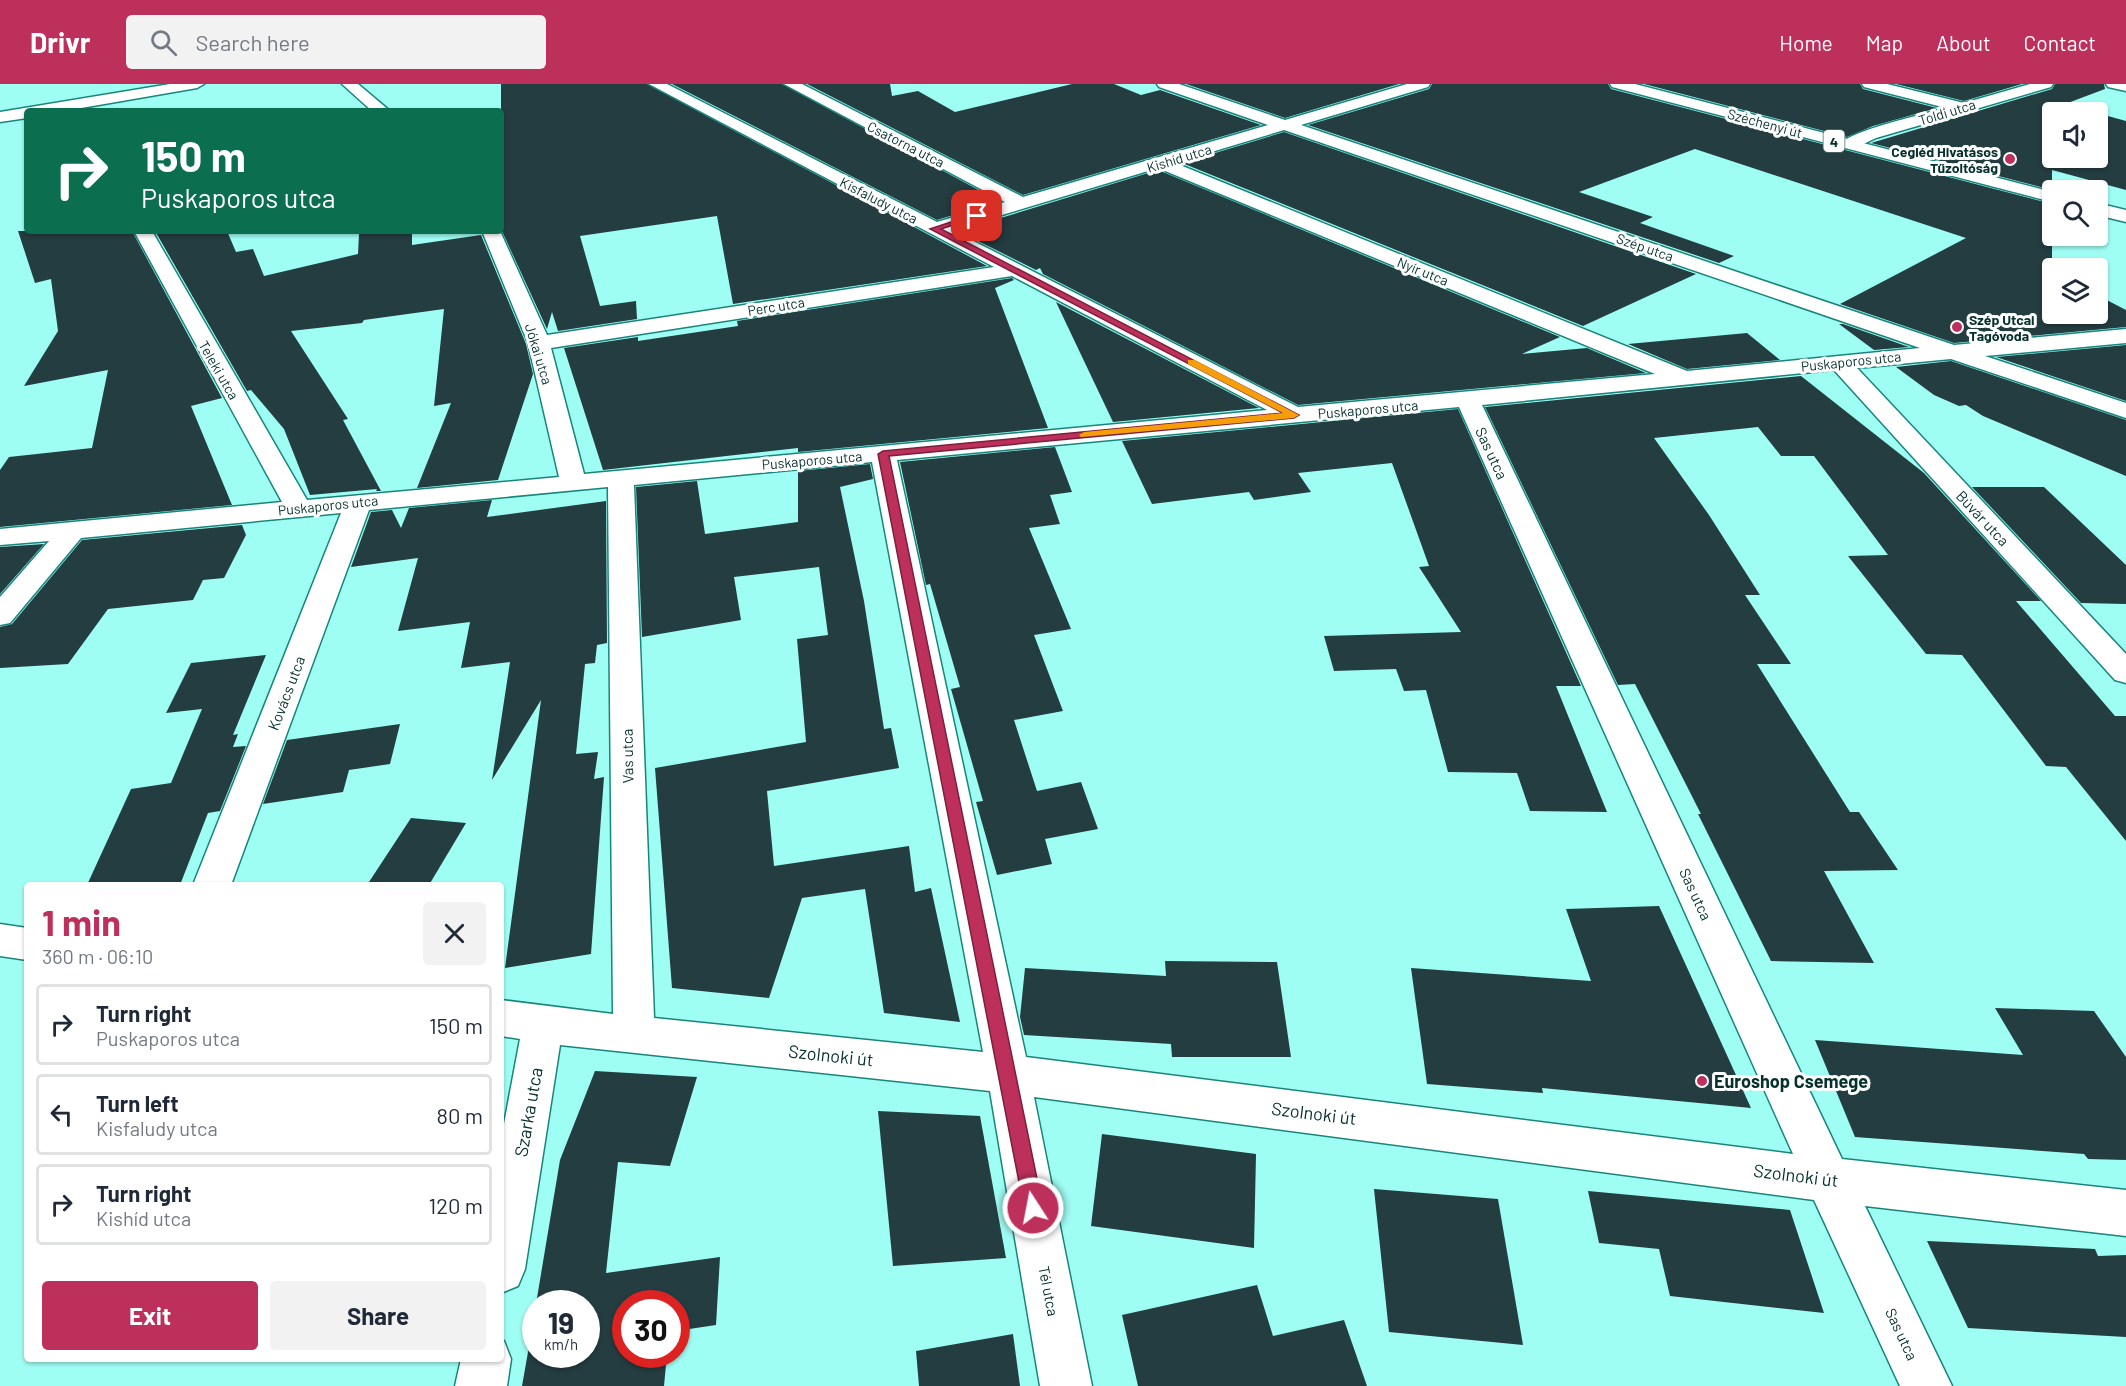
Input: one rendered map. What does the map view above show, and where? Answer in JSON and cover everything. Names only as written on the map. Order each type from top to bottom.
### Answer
[{"type":"street","points":[[65,91],[76,108],[197,84]]},
{"type":"street","points":[[349,84],[378,108]]},
{"type":"street","name":"Kisfaludy utca","points":[[656,84],[1294,415]]},
{"type":"street","name":"Csatorna utca","points":[[791,84],[1021,203]]},
{"type":"street","name":"Szép utca","points":[[1164,84],[2126,411]]},
{"type":"street","name":"Kishíd utca","points":[[934,229],[1423,84]]},
{"type":"street","name":"Széchenyi út","points":[[1617,84],[2042,194]]},
{"type":"street","points":[[1869,84],[1961,108]]},
{"type":"street","name":"Toldi utca","points":[[1849,144],[1870,135],[2046,84]]},
{"type":"street","points":[[2113,84],[2126,87]]},
{"type":"street","points":[[0,117],[24,113]]},
{"type":"street","name":"Nyír utca","points":[[1161,163],[1685,378]]},
{"type":"street","points":[[2108,212],[2126,216]]},
{"type":"street","name":"Teleki utca","points":[[145,234],[298,508]]},
{"type":"street","name":"Jókai utca","points":[[491,234],[539,343],[573,482]]},
{"type":"street","name":"Perc utca","points":[[539,343],[1014,270]]},
{"type":"street","name":"Puskaporos utca","points":[[0,537],[2126,336]]},
{"type":"street","name":"Búvár utca","points":[[1839,362],[2126,673]]},
{"type":"street","name":"Sas utca","points":[[1468,400],[1828,1180],[1926,1386]]},
{"type":"street","name":"Tél utca","points":[[883,454],[1008,1074],[1066,1386]]},
{"type":"street","name":"Vas utca","points":[[621,478],[634,1034]]},
{"type":"street","name":"Kovács utca","points":[[213,882],[359,502]]},
{"type":"street","points":[[0,616],[73,530]]},
{"type":"street","points":[[0,940],[24,944]]},
{"type":"street","name":"Szolnoki út","points":[[504,1018],[543,1025],[1008,1074],[1828,1180],[2126,1213]]},
{"type":"street","name":"Szarka utca","points":[[504,1252],[543,1025]]},
{"type":"street","points":[[481,1386],[485,1362]]},
{"type":"building","points":[[501,84],[647,84],[987,266],[733,304],[717,216],[580,236],[600,306],[636,301],[637,319],[558,331],[552,312],[547,329],[503,234],[504,108],[501,108]]},
{"type":"building","points":[[672,84],[782,84],[999,201],[937,220]]},
{"type":"building","points":[[807,84],[890,84],[892,96],[918,91],[955,112],[1072,84],[1114,84],[1141,95],[1160,90],[1261,125],[1023,195]]},
{"type":"building","points":[[1186,84],[1399,84],[1285,118]]},
{"type":"building","points":[[1432,84],[1608,84],[1611,89],[2042,201],[2042,246],[2052,246],[2052,258],[2042,258],[2042,324],[2108,324],[2108,301],[2126,310],[2126,327],[1954,343],[1840,304],[1966,238],[1695,149],[1579,192],[1653,217],[1640,223],[1734,256],[1719,263],[1308,125],[1429,89]]},
{"type":"building","points":[[1644,84],[1860,84],[1863,89],[1937,108],[1873,126],[1847,137]]},
{"type":"building","points":[[1896,84],[2022,84],[1964,101]]},
{"type":"building","points":[[2055,84],[2104,84],[2105,89],[2070,102],[2042,102],[2042,168],[2108,168],[2108,116],[2126,121],[2126,190],[2108,185],[2108,180],[2089,180],[2052,170],[2052,180],[2042,180],[2042,187],[1871,143],[2052,89]]},
{"type":"building","points":[[1284,132],[1696,274],[1583,326],[1182,163]]},
{"type":"building","points":[[1158,170],[1560,337],[1522,354],[1587,348],[1646,373],[1298,405],[1043,274],[1040,268],[1036,270],[958,231]]},
{"type":"building","points":[[18,231],[24,231],[24,234],[134,234],[222,398],[191,406],[232,505],[0,527],[0,470],[9,457],[92,448],[108,370],[24,386],[58,331],[51,279],[35,283]]},
{"type":"building","points":[[157,234],[228,234],[236,252],[253,249],[264,276],[358,254],[359,234],[412,234],[412,245],[481,235],[526,344],[533,374],[498,480],[417,488],[451,403],[434,406],[444,309],[364,320],[362,323],[291,331],[348,419],[343,420],[381,491],[376,491],[377,489],[310,495],[284,429],[251,390],[247,391]]},
{"type":"building","points":[[1012,278],[1014,280],[995,288],[1048,428],[798,452],[798,448],[603,470],[564,348],[638,337],[638,341],[738,326],[737,321]]},
{"type":"building","points":[[1056,302],[1259,408],[1113,422]]},
{"type":"building","points":[[1839,324],[1843,324],[1909,347],[1874,350]]},
{"type":"building","points":[[1747,333],[1780,360],[1687,369],[1628,344]]},
{"type":"building","points":[[2126,345],[2126,401],[1996,357]]},
{"type":"building","points":[[1951,361],[2126,420],[2126,476],[1983,416],[1966,405],[1959,406],[1934,395],[1896,367]]},
{"type":"building","points":[[1801,376],[1924,473],[2041,601],[2016,601],[2115,716],[2126,716],[2126,841],[2066,767],[2046,766],[1962,655],[1926,654],[1848,556],[1888,555],[1814,456],[1781,456],[1758,427],[1654,438],[1709,515],[1760,595],[1745,595],[1791,664],[1757,664],[1850,812],[1859,812],[1898,870],[1824,871],[1874,963],[1771,961],[1698,814],[1701,814],[1635,684],[1618,685],[1485,407]]},
{"type":"building","points":[[1458,409],[1581,686],[1556,686],[1607,812],[1530,811],[1517,773],[1448,772],[1426,690],[1404,691],[1396,669],[1334,671],[1324,636],[1461,632],[1419,567],[1429,566],[1392,463],[1298,473],[1311,492],[1254,500],[1249,492],[1152,504],[1122,441]]},
{"type":"building","points":[[1055,447],[1072,492],[1050,495],[1060,524],[1029,528],[1071,629],[1034,635],[1063,711],[1014,720],[1037,791],[1081,782],[1098,829],[1045,839],[1052,864],[997,875],[976,802],[983,801],[951,689],[960,687],[930,584],[926,585],[900,462]]},
{"type":"building","points":[[870,464],[873,479],[840,487],[864,601],[884,729],[891,728],[899,768],[767,791],[774,866],[909,846],[915,892],[931,888],[960,1022],[884,1013],[865,889],[802,898],[769,998],[672,988],[655,768],[806,742],[797,639],[828,635],[819,567],[734,577],[741,620],[642,637],[636,487],[697,481],[705,534],[798,522],[798,471]]},
{"type":"building","points":[[1972,487],[2044,487],[2126,565],[2126,604],[2081,603]]},
{"type":"building","points":[[492,500],[487,517],[606,501],[607,643],[597,645],[595,663],[585,664],[576,754],[598,752],[594,779],[604,777],[591,954],[505,968],[541,700],[492,780],[510,662],[461,668],[470,622],[398,631],[418,558],[351,567],[371,512],[392,510],[401,528],[409,508]]},
{"type":"building","points":[[242,525],[246,535],[224,578],[203,580],[193,600],[108,609],[68,664],[0,668],[0,627],[12,624],[82,540]]},
{"type":"building","points":[[44,544],[0,594],[0,547]]},
{"type":"building","points":[[266,655],[233,735],[238,734],[233,747],[246,746],[220,811],[208,813],[181,882],[88,882],[131,789],[171,783],[202,709],[166,713],[191,663]]},
{"type":"building","points":[[400,724],[390,764],[349,770],[343,792],[263,804],[287,740]]},
{"type":"building","points":[[411,818],[466,823],[431,882],[369,882]]},
{"type":"building","points":[[1659,906],[1751,1108],[1542,1088],[1543,1093],[1427,1084],[1411,968],[1591,981],[1566,909]]},
{"type":"building","points":[[1165,961],[1277,962],[1291,1057],[1172,1057],[1171,1044],[1024,1035],[1020,1017],[1025,968],[1166,976]]},
{"type":"building","points":[[1995,1008],[2094,1011],[2126,1057],[2126,1160],[2088,1159],[2084,1154],[1855,1137],[1815,1040],[2023,1055]]},
{"type":"building","points":[[595,1071],[697,1077],[670,1166],[618,1162],[606,1273],[720,1257],[716,1325],[690,1329],[690,1290],[612,1290],[612,1368],[666,1368],[664,1386],[522,1386],[525,1368],[600,1368],[600,1290],[538,1290],[560,1160]]},
{"type":"building","points":[[878,1111],[980,1116],[1006,1258],[893,1266]]},
{"type":"building","points":[[1102,1134],[1256,1154],[1254,1248],[1091,1226]]},
{"type":"building","points":[[1374,1189],[1498,1199],[1523,1345],[1389,1332]]},
{"type":"building","points":[[1588,1191],[1790,1210],[1824,1313],[1670,1296],[1659,1249],[1599,1243]]},
{"type":"building","points":[[1927,1241],[2095,1249],[2098,1256],[2126,1255],[2126,1337],[1968,1328]]},
{"type":"building","points":[[1257,1285],[1273,1336],[1344,1320],[1367,1386],[1138,1386],[1122,1315]]},
{"type":"building","points":[[1013,1334],[1020,1386],[919,1386],[916,1351]]},
{"type":"slow traffic","points":[[1084,435],[1294,415],[1191,362]]},
{"type":"place","name":"Cegléd Hivatásos Tűzoltóság","points":[[2010,159]]},
{"type":"place","name":"Szép Utcai Tagóvoda","points":[[1957,327]]},
{"type":"place","name":"Euroshop Csemege","points":[[1702,1081]]},
{"type":"route","points":[[977,216],[934,229],[1294,415],[883,454],[1033,1208]]}]
